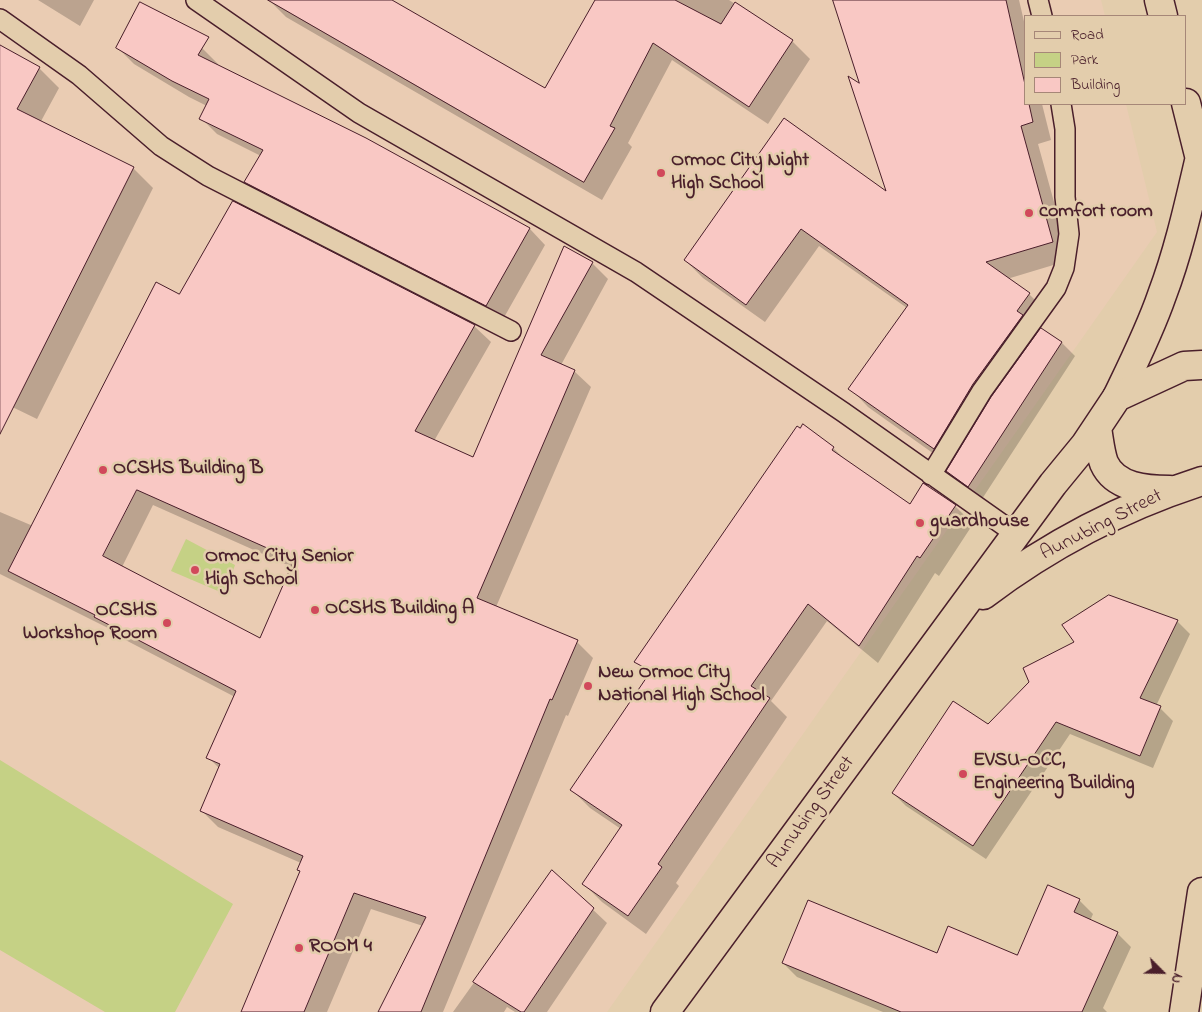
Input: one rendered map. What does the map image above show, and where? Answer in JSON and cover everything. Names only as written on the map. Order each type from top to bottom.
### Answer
[{"type":"main road","points":[[1159,0],[1163,15]]},
{"type":"main road","points":[[1187,105],[1201,162]]},
{"type":"main road","name":"Aunubing Street","points":[[665,1012],[1016,534],[1097,428],[1117,397],[1162,296],[1201,162]]},
{"type":"main road","points":[[1117,397],[1184,366],[1202,364]]},
{"type":"main road","points":[[1097,428],[1105,464],[1113,475],[1124,483],[1151,490],[1172,490],[1202,498]]},
{"type":"main road","name":"Aunubing Street","points":[[958,615],[1011,574],[1076,535],[1121,512],[1172,490],[1202,481]]},
{"type":"main road","points":[[1184,1012],[1202,892]]},
{"type":"lane","points":[[198,0],[359,113],[636,272],[843,412],[1016,534]]},
{"type":"lane","points":[[1038,0],[1042,15]]},
{"type":"lane","points":[[0,19],[79,75],[161,146],[208,176],[511,331]]},
{"type":"lane","points":[[931,475],[982,391],[1056,288],[1064,268],[1069,234],[1065,197],[1065,129],[1061,105]]},
{"type":"shaded area","name":"New Ormoc City National High School","points":[[0,0],[1101,0],[1105,15],[1024,15],[1024,105],[1126,105],[1157,232],[607,1012],[0,1012]]},
{"type":"green space","points":[[186,539],[235,565],[225,594],[171,571]]},
{"type":"green space","points":[[0,760],[233,904],[175,1012],[105,1012],[0,950]]},
{"type":"building","points":[[268,0],[392,0],[545,88],[595,0],[675,0],[721,24],[735,2],[793,40],[749,107],[653,43],[610,126],[615,128],[584,182]]},
{"type":"building","points":[[833,0],[1006,0],[1024,80],[1024,105],[1029,105],[1033,122],[1021,126],[1053,242],[986,262],[1030,293],[1017,311],[1023,315],[973,384],[934,449],[848,389],[908,305],[801,229],[746,305],[684,260],[784,118],[886,191],[848,76],[859,83]]},
{"type":"building","points":[[140,2],[209,37],[198,55],[366,138],[530,228],[486,306],[244,182],[263,150],[199,119],[209,99],[172,81],[116,48]]},
{"type":"building","points":[[0,45],[40,67],[17,109],[134,167],[0,434]]},
{"type":"building","points":[[233,201],[475,325],[415,431],[473,457],[564,246],[593,262],[541,355],[575,370],[477,598],[578,640],[552,700],[550,699],[421,1012],[378,1012],[426,917],[354,893],[304,1012],[241,1012],[300,871],[297,870],[303,856],[200,811],[220,764],[206,758],[236,691],[94,617],[95,615],[8,571],[156,282],[179,294]],"holes":[[[137,490],[294,560],[260,638],[103,556]]]},
{"type":"building","points":[[1041,328],[1062,342],[968,487],[946,471],[991,397]]},
{"type":"building","points":[[803,424],[834,447],[832,450],[910,504],[923,483],[956,505],[920,558],[917,556],[859,646],[808,604],[751,686],[770,698],[658,864],[662,867],[628,916],[582,884],[622,825],[570,790],[651,671],[634,662],[797,426],[800,428]]},
{"type":"building","points":[[1109,595],[1178,620],[1140,698],[1161,706],[1140,756],[1056,722],[973,846],[892,793],[953,701],[988,724],[1029,682],[1023,668],[1074,642],[1062,625]]},
{"type":"building","points":[[552,870],[594,908],[524,1012],[521,1012],[473,982]]},
{"type":"building","points":[[1048,885],[1080,899],[1074,912],[1118,932],[1082,1012],[901,1012],[782,963],[808,900],[937,953],[948,926],[1017,955]]},
{"type":"place","name":"Ormoc City Night High School","points":[[661,173]]},
{"type":"place","name":"comfort room","points":[[1029,213]]},
{"type":"place","name":"OCSHS Building B","points":[[103,470]]},
{"type":"place","name":"guardhouse","points":[[920,523]]},
{"type":"place","name":"Ormoc City Senior High School","points":[[195,570]]},
{"type":"place","name":"OCSHS Building A","points":[[315,610]]},
{"type":"place","name":"OCSHS Workshop Room","points":[[167,623]]},
{"type":"place","name":"New Ormoc City National High School","points":[[588,686]]},
{"type":"place","name":"EVSU-OCC, Engineering Building","points":[[963,774]]},
{"type":"place","name":"ROOM 4","points":[[299,948]]}]
